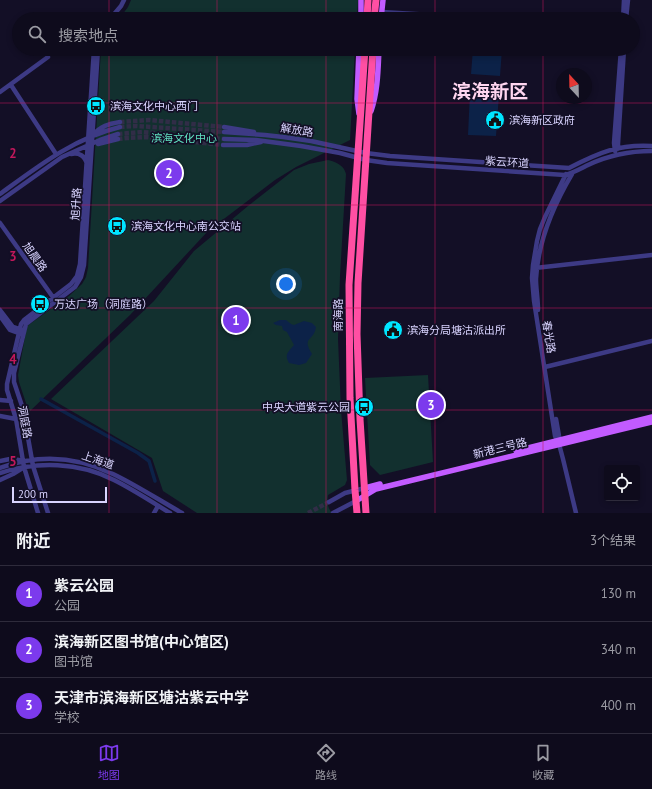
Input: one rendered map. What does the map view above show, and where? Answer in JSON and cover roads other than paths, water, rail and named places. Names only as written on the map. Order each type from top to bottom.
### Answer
[{"type":"highway","points":[[367,12],[368,0]]},
{"type":"highway","points":[[375,12],[376,0]]},
{"type":"highway","name":"南海路","points":[[357,513],[350,398],[349,285],[364,56]]},
{"type":"highway","name":"南海路","points":[[366,513],[360,419],[357,334],[358,283],[372,56]]},
{"type":"main road","points":[[361,12],[362,0]]},
{"type":"main road","points":[[382,0],[382,12]]},
{"type":"main road","points":[[359,56],[357,106],[360,118]]},
{"type":"main road","points":[[368,118],[375,98],[378,56]]},
{"type":"main road","name":"新港三号路","points":[[356,501],[365,491],[652,417]]},
{"type":"main road","name":"新港三号路","points":[[559,442],[652,422]]},
{"type":"street","points":[[116,12],[125,0]]},
{"type":"street","points":[[119,12],[123,7],[125,0]]},
{"type":"street","points":[[623,12],[624,0]]},
{"type":"street","points":[[627,12],[628,0]]},
{"type":"street","name":"旭升路","points":[[21,332],[27,322],[55,300],[75,287],[82,277],[84,270],[94,56]]},
{"type":"street","name":"旭升路","points":[[90,137],[97,56]]},
{"type":"street","points":[[617,154],[616,148],[621,56]]},
{"type":"street","points":[[616,148],[623,56]]},
{"type":"street","points":[[0,92],[48,58]]},
{"type":"street","points":[[11,85],[56,154]]},
{"type":"street","points":[[0,194],[56,154],[90,137],[97,130],[104,126],[120,124]]},
{"type":"street","name":"解放路","points":[[224,130],[311,141],[366,157]]},
{"type":"street","points":[[0,201],[68,154],[90,144],[96,144],[118,137]]},
{"type":"street","name":"解放路","points":[[224,138],[320,149],[357,155]]},
{"type":"street","points":[[223,146],[247,145],[265,142]]},
{"type":"street","name":"旭升路","points":[[55,300],[74,282],[78,276],[80,268],[87,166],[90,144]]},
{"type":"street","name":"紫云环道","points":[[366,157],[569,168],[616,148],[634,145],[652,146]]},
{"type":"street","name":"紫云环道","points":[[366,157],[409,165],[565,175],[572,174],[588,165],[617,154],[636,151],[652,151]]},
{"type":"street","points":[[68,154],[80,154],[85,158],[87,166]]},
{"type":"street","name":"春光路","points":[[535,267],[535,251],[540,229],[569,168]]},
{"type":"street","name":"春光路","points":[[572,174],[565,185],[545,228],[532,278],[534,302],[559,442],[577,513]]},
{"type":"street","name":"旭晨路","points":[[0,223],[55,300]]},
{"type":"street","points":[[535,267],[652,253]]},
{"type":"street","points":[[0,310],[13,327],[21,332]]},
{"type":"street","points":[[0,316],[10,330],[21,332]]},
{"type":"street","name":"洞庭路","points":[[21,332],[7,384],[16,419],[24,467],[38,513]]},
{"type":"street","name":"洞庭路","points":[[21,332],[14,373],[14,382],[24,409],[33,466],[48,513]]},
{"type":"street","points":[[546,366],[652,341]]},
{"type":"street","points":[[0,400],[11,401]]},
{"type":"street","points":[[0,416],[16,419]]},
{"type":"street","points":[[0,461],[10,459],[23,460]]},
{"type":"street","name":"上海道","points":[[0,468],[23,460],[32,459],[68,460],[82,463],[99,468],[120,478],[182,513]]},
{"type":"street","name":"上海道","points":[[0,473],[33,466],[66,466],[80,468],[114,480],[170,513]]},
{"type":"street","points":[[0,480],[24,467]]},
{"type":"street","points":[[329,502],[345,493],[355,490],[365,491]]},
{"type":"street","points":[[333,513],[356,501]]},
{"type":"street","points":[[154,513],[158,506]]},
{"type":"water","points":[[472,56],[501,56],[500,76],[471,74]]},
{"type":"water","points":[[470,92],[499,94],[496,136],[468,135]]},
{"type":"water","points":[[280,320],[286,320],[294,325],[304,321],[312,323],[316,327],[315,332],[308,342],[312,354],[306,363],[299,365],[289,363],[287,358],[288,352],[294,345],[287,332],[283,330],[282,326],[273,323]]},
{"type":"waterway","points":[[41,399],[138,453],[149,461],[155,481]]},
{"type":"tunnel","points":[[120,122],[149,120],[224,127]]},
{"type":"tunnel","points":[[120,127],[137,126],[224,132]]},
{"type":"tunnel","points":[[118,134],[142,132],[224,139]]},
{"type":"tunnel","points":[[118,139],[147,137],[223,145]]},
{"type":"tunnel","points":[[308,513],[329,502]]},
{"type":"place","name":"滨海文化中心西门","points":[[96,106]]},
{"type":"place","name":"滨海新区政府","points":[[495,120]]},
{"type":"place","name":"滨海新区图书馆(中心馆区)","points":[[169,173]]},
{"type":"place","name":"滨海文化中心南公交站","points":[[117,226]]},
{"type":"place","name":"万达广场（洞庭路）","points":[[40,304]]},
{"type":"place","name":"紫云公园","points":[[236,320]]},
{"type":"place","name":"滨海分局塘沽派出所","points":[[393,330]]},
{"type":"place","name":"天津市滨海新区塘沽紫云中学","points":[[431,405]]},
{"type":"place","name":"中央大道紫云公园","points":[[364,407]]},
{"type":"district","name":"滨海新区","points":[[490,91]]},
{"type":"park label","name":"滨海文化中心","points":[[184,138]]}]
